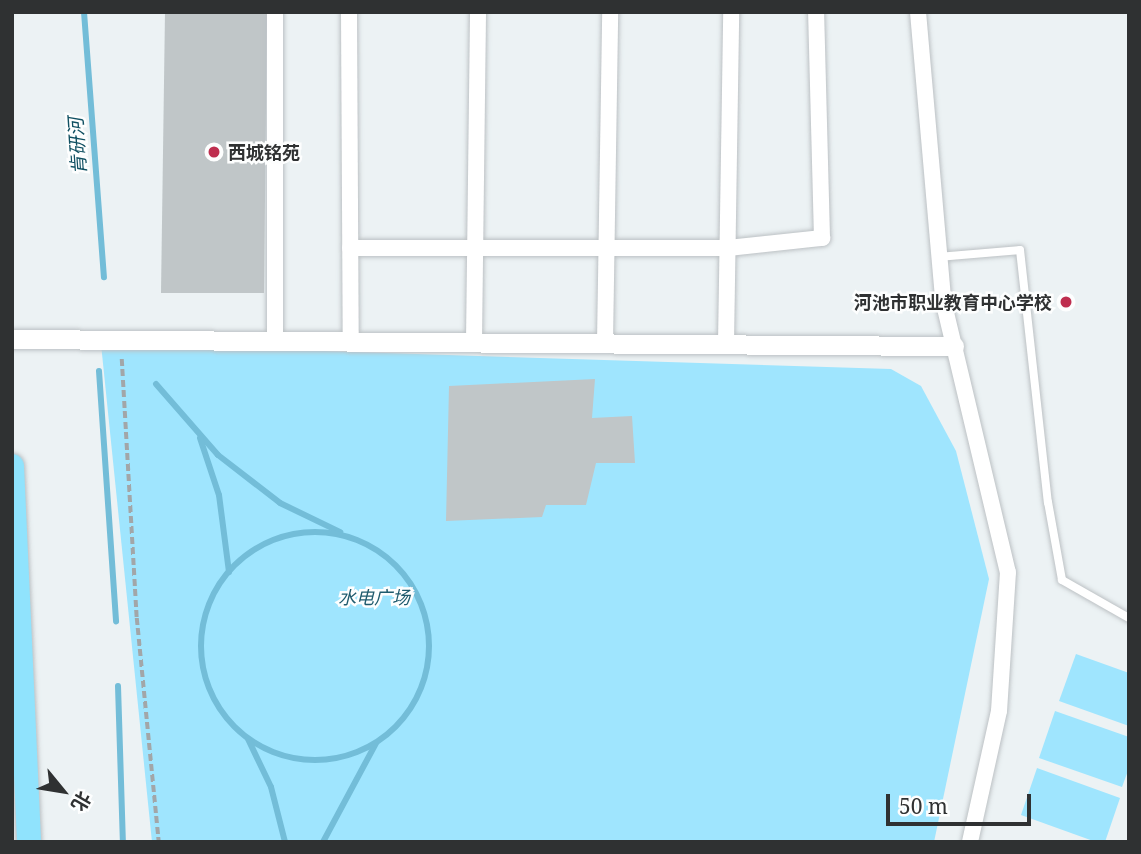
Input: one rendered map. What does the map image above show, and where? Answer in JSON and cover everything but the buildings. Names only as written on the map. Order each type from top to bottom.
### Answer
[{"type":"main road","points":[[12,466],[29,842]]},
{"type":"street","points":[[275,12],[275,341]]},
{"type":"street","points":[[349,12],[351,341]]},
{"type":"street","points":[[474,342],[478,12]]},
{"type":"street","points":[[605,343],[610,12]]},
{"type":"street","points":[[726,344],[731,12]]},
{"type":"street","points":[[350,248],[728,248],[822,238],[816,12]]},
{"type":"street","points":[[918,12],[943,300],[1008,572],[999,711],[970,842]]},
{"type":"street","points":[[12,339],[954,346]]},
{"type":"lane","points":[[939,257],[1020,250],[1048,502],[1062,580],[1129,618]]},
{"type":"path","points":[[122,340],[137,618],[159,842]]},
{"type":"green space","name":"水电广场","points":[[101,344],[891,369],[921,386],[956,451],[989,579],[934,842],[152,842]]},
{"type":"green space","points":[[1076,654],[1129,673],[1129,726],[1059,701]]},
{"type":"green space","points":[[1055,711],[1129,737],[1129,768],[1122,787],[1039,758]]},
{"type":"green space","points":[[1037,768],[1120,798],[1105,842],[1096,842],[1021,815]]},
{"type":"waterway","name":"肯研河","points":[[84,12],[104,277]]},
{"type":"waterway","name":"肯研河","points":[[99,371],[116,621]]},
{"type":"waterway","points":[[156,384],[218,455],[280,503],[340,532]]},
{"type":"waterway","points":[[200,438],[219,495],[229,572]]},
{"type":"waterway","points":[[304,532],[326,532],[369,545],[396,565],[416,592],[427,624],[429,646],[427,668],[416,700],[396,727],[369,747],[348,755],[326,760],[304,760],[261,747],[234,727],[214,700],[206,679],[201,657],[201,635],[214,592],[234,565],[261,545],[282,537],[304,532]]},
{"type":"waterway","name":"肯研河","points":[[118,686],[123,842]]},
{"type":"waterway","points":[[248,739],[271,787],[285,842]]},
{"type":"waterway","points":[[323,842],[376,743]]},
{"type":"place","name":"西城铭苑","points":[[214,152]]},
{"type":"place","name":"河池市职业教育中心学校","points":[[1066,302]]}]
